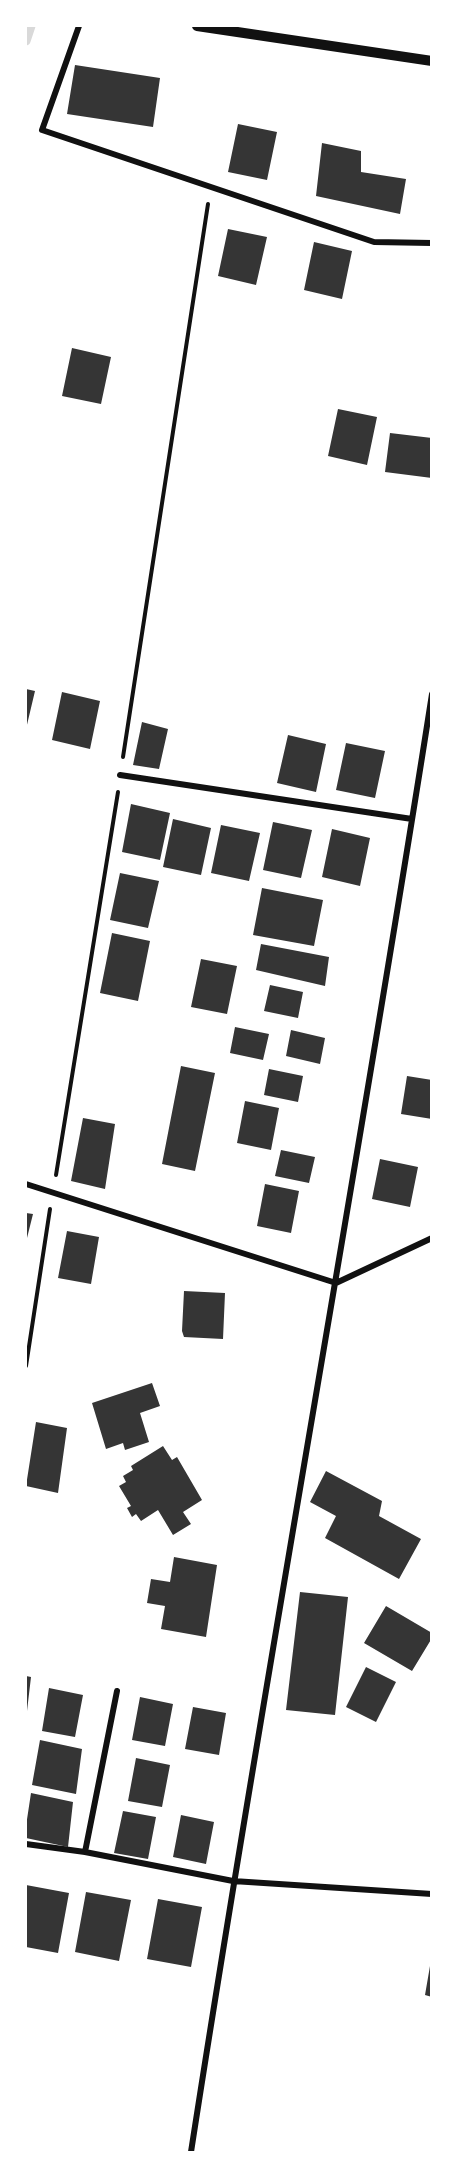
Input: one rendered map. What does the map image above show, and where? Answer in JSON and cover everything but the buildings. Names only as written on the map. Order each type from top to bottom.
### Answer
[{"type":"street","points":[[79,26],[42,130],[374,242],[432,243]]},
{"type":"street","points":[[196,26],[432,61]]},
{"type":"street","points":[[191,2152],[233,1881],[336,1283],[432,694]]},
{"type":"street","points":[[120,775],[412,819]]},
{"type":"street","points":[[26,1184],[336,1283],[432,1238]]},
{"type":"street","points":[[85,1852],[117,1691]]},
{"type":"street","points":[[26,1844],[85,1852],[233,1881],[432,1894]]},
{"type":"waterway","points":[[26,41],[31,26]]}]
